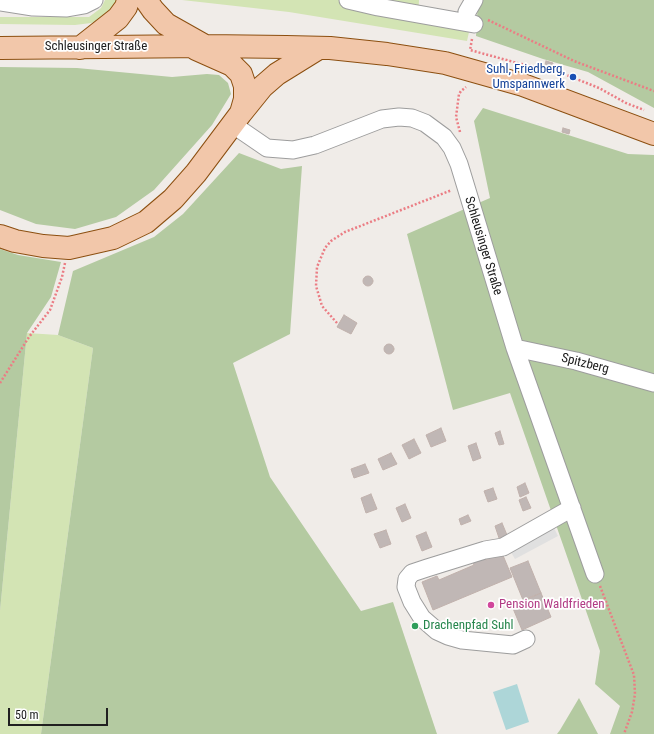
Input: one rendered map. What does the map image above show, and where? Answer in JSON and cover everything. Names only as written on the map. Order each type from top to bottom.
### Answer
[{"type":"main road","points":[[80,48],[118,18],[126,7],[128,0]]},
{"type":"main road","points":[[146,0],[166,24],[199,46],[232,65],[241,74],[245,86],[245,98],[237,118]]},
{"type":"main road","name":"Schleusinger Straße","points":[[0,48],[199,46],[319,48]]},
{"type":"main road","points":[[0,236],[15,241],[43,246],[69,248],[113,238],[146,222],[178,194],[262,87],[277,74],[319,48],[387,54],[445,63],[486,64],[531,87],[654,134]]},
{"type":"lane","points":[[67,8],[81,4],[86,0]]},
{"type":"lane","points":[[0,1],[33,6],[67,8],[84,5],[94,0]]},
{"type":"lane","points":[[348,0],[378,8],[472,12]]},
{"type":"lane","name":"Schleusinger Straße","points":[[237,118],[267,148],[293,150],[315,145],[382,119],[399,117],[412,118],[425,123],[444,137],[452,148],[459,164],[515,348],[595,574]]},
{"type":"lane","name":"Spitzberg","points":[[515,348],[576,361],[654,383]]},
{"type":"lane","points":[[526,639],[513,646],[462,640],[437,631],[422,618],[412,602],[406,587],[407,579],[412,573],[485,550],[503,547],[572,508]]},
{"type":"path","points":[[472,12],[475,30],[488,19],[574,61],[654,91]]},
{"type":"path","points":[[461,138],[456,117],[459,94],[465,87],[478,90],[486,64],[521,64],[554,70],[599,88],[626,103],[646,111]]},
{"type":"path","points":[[337,323],[322,306],[316,286],[317,267],[320,257],[331,241],[345,232],[465,185]]},
{"type":"path","points":[[0,383],[29,337],[50,310],[62,277],[69,248]]},
{"type":"path","points":[[595,574],[634,675],[635,694],[632,712],[624,734]]},
{"type":"green space","points":[[105,0],[120,0],[104,19],[91,23],[75,25],[0,24],[0,17],[89,17],[101,8]]},
{"type":"green space","points":[[182,0],[419,0],[418,22],[469,32],[467,41],[289,12]]},
{"type":"green space","points":[[478,0],[654,0],[654,108],[588,72],[543,59],[476,36]]},
{"type":"green space","points":[[0,67],[77,68],[172,77],[207,74],[219,75],[228,83],[231,94],[212,125],[154,190],[116,217],[75,229],[36,224],[0,210]]},
{"type":"green space","points":[[483,108],[628,154],[654,155],[654,734],[610,734],[620,706],[595,684],[600,651],[510,393],[453,410],[407,234],[490,198],[474,121]]},
{"type":"green space","points":[[239,153],[281,169],[302,166],[290,334],[233,363],[270,477],[361,611],[393,602],[437,734],[41,734],[93,348],[58,335],[73,271],[154,237],[183,214]]},
{"type":"green space","points":[[0,249],[18,255],[61,262],[51,297],[27,333],[0,611]]},
{"type":"green space","points":[[27,333],[58,335],[93,348],[41,734],[0,734],[0,611]]},
{"type":"green space","points":[[579,698],[598,734],[557,734],[560,730]]},
{"type":"shaded area","points":[[553,526],[558,536],[515,559],[509,549]]},
{"type":"water","points":[[517,684],[529,722],[506,730],[493,692]]},
{"type":"building","points":[[546,61],[553,63],[552,67],[545,65]]},
{"type":"building","points":[[563,128],[570,130],[569,134],[562,132]]},
{"type":"building","points":[[366,276],[370,276],[372,277],[372,285],[366,286],[363,283],[363,279]]},
{"type":"building","points":[[344,315],[357,323],[351,334],[337,327]]},
{"type":"building","points":[[387,344],[391,344],[393,345],[393,353],[387,354],[384,351],[384,347]]},
{"type":"building","points":[[441,428],[446,441],[431,447],[426,435]]},
{"type":"building","points":[[500,431],[504,444],[499,445],[495,433]]},
{"type":"building","points":[[414,439],[421,453],[409,459],[402,445]]},
{"type":"building","points":[[476,443],[481,458],[473,461],[468,446]]},
{"type":"building","points":[[391,453],[397,464],[383,470],[378,459]]},
{"type":"building","points":[[365,464],[369,473],[354,478],[351,469]]},
{"type":"building","points":[[525,483],[529,493],[520,497],[517,487]]},
{"type":"building","points":[[493,488],[497,499],[488,502],[484,491]]},
{"type":"building","points":[[371,494],[377,509],[366,513],[361,498]]},
{"type":"building","points":[[526,497],[531,508],[523,511],[519,500]]},
{"type":"building","points":[[405,504],[411,518],[402,522],[396,508]]},
{"type":"building","points":[[468,515],[471,521],[461,525],[459,519]]},
{"type":"building","points":[[502,523],[507,535],[499,538],[495,526]]},
{"type":"building","points":[[386,530],[391,544],[380,548],[374,534]]},
{"type":"building","points":[[426,532],[432,547],[422,551],[416,536]]},
{"type":"building","points":[[502,553],[512,577],[433,610],[422,582],[437,576],[439,580],[474,565],[472,561],[484,556],[486,560]]},
{"type":"building","points":[[528,561],[541,593],[523,600],[510,568]]},
{"type":"building","points":[[541,593],[551,617],[522,630],[512,606]]},
{"type":"place","name":"Suhl, Friedberg, Umspannwerk","points":[[573,77]]},
{"type":"place","name":"Pension Waldfrieden","points":[[491,605]]},
{"type":"place","name":"Drachenpfad Suhl","points":[[415,626]]}]
